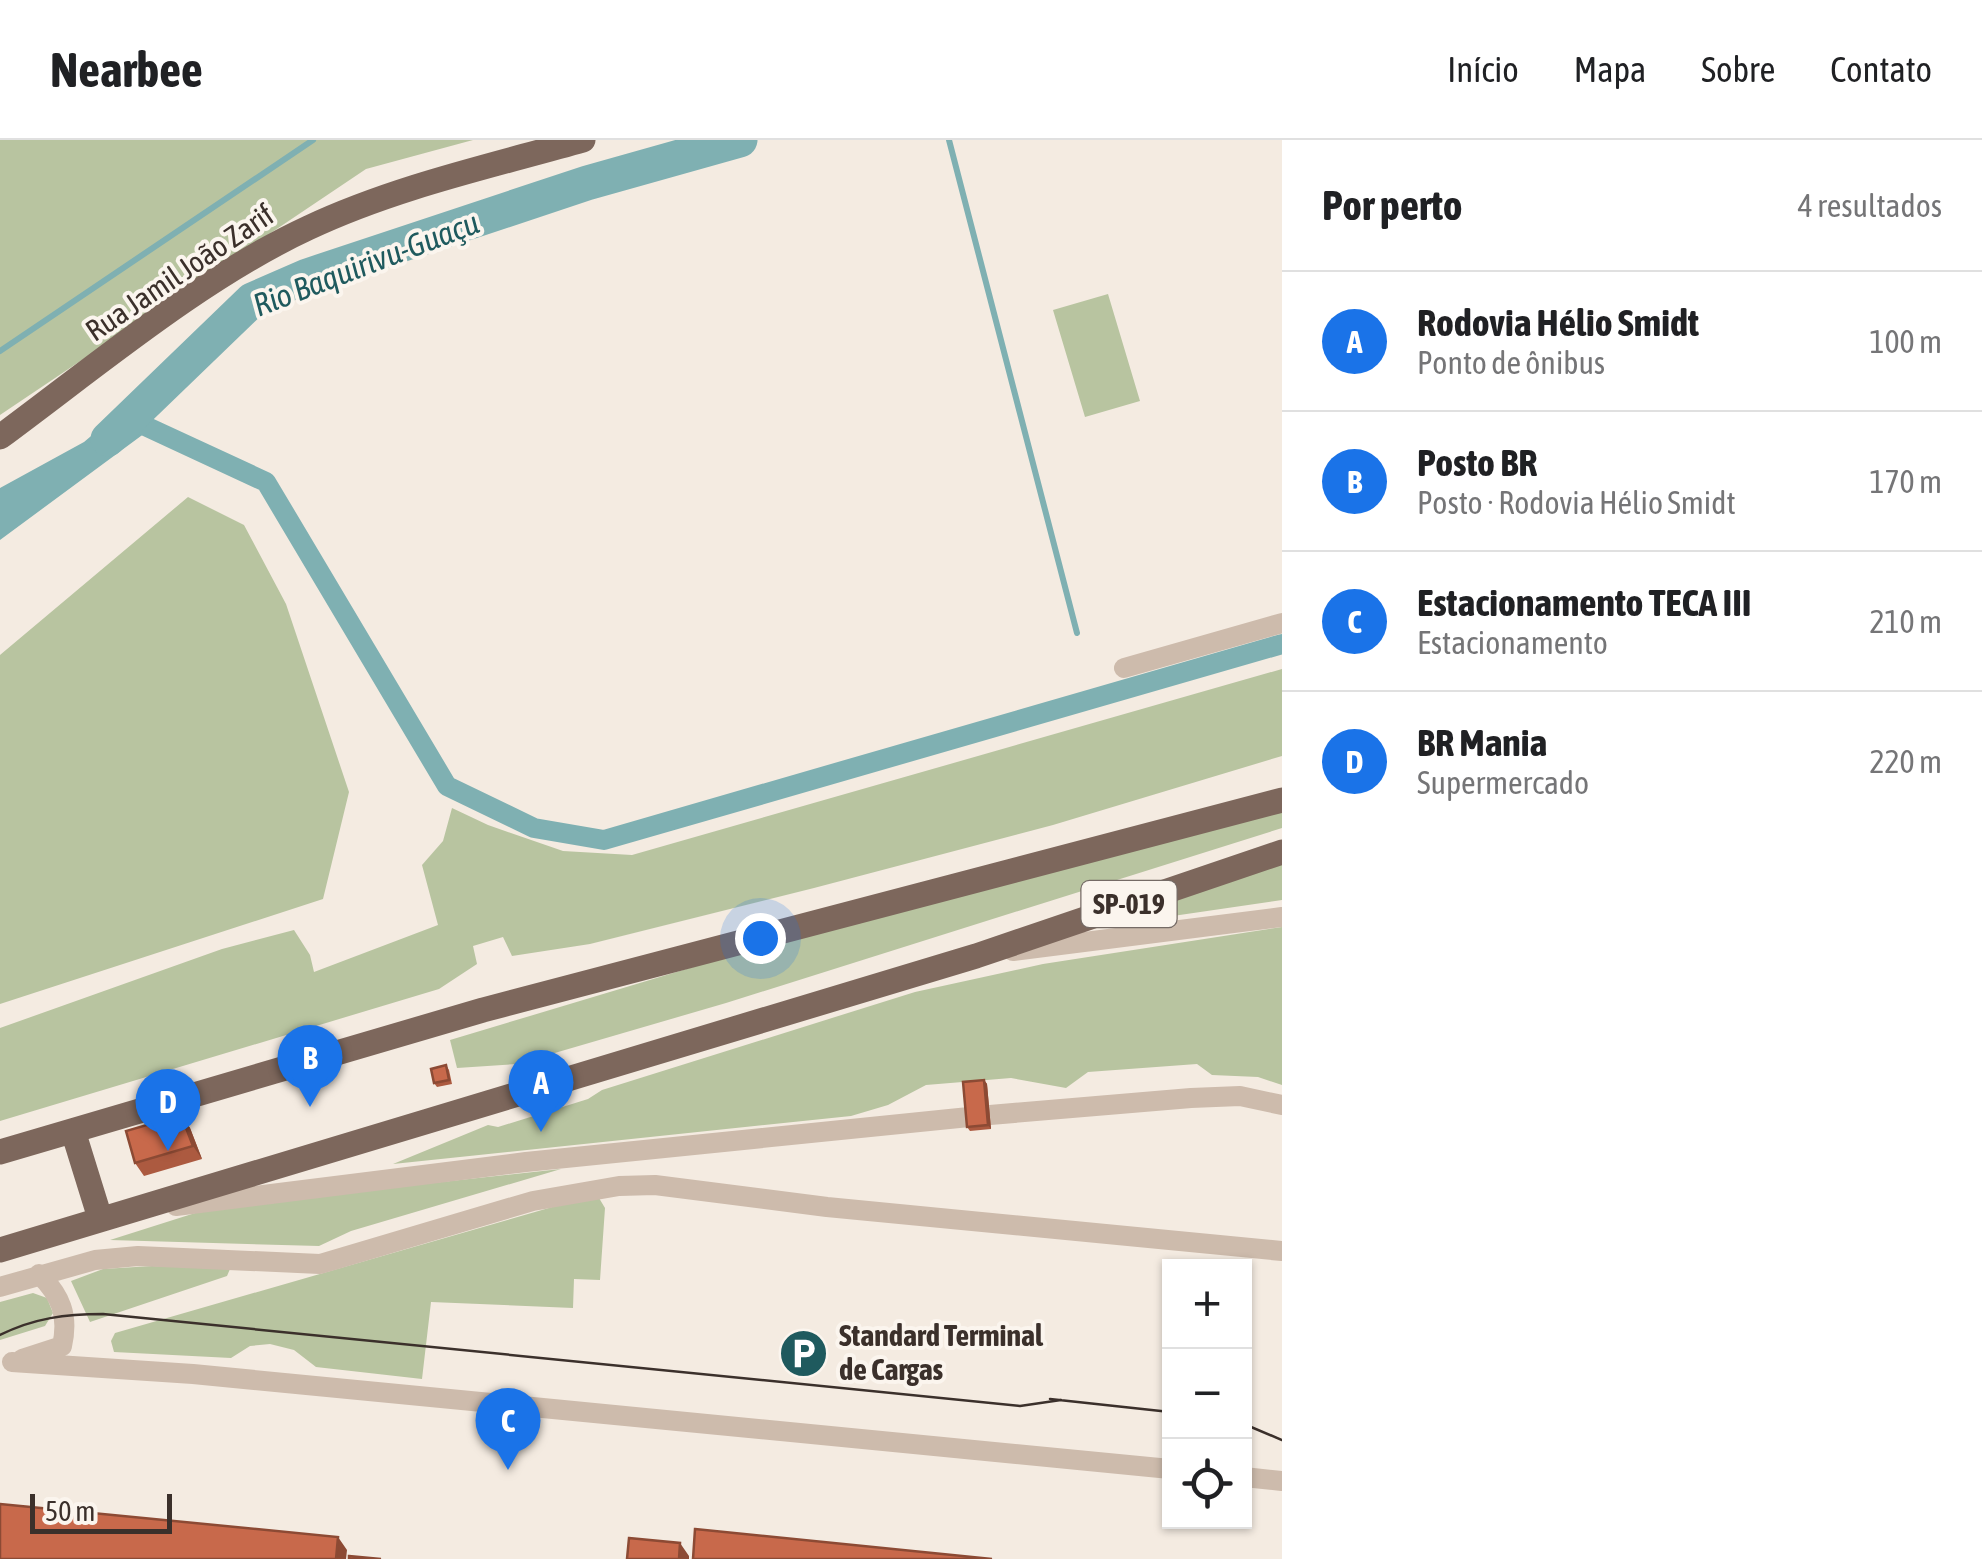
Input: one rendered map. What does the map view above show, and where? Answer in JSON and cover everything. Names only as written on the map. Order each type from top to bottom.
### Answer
[{"type":"main road","name":"Rua Jamil João Zarif","points":[[0,437],[188,300],[279,242],[376,200],[583,140]]},
{"type":"main road","points":[[1116,844],[1186,813],[1282,783]]},
{"type":"main road","name":"SP-019","points":[[0,1152],[483,1010],[1282,800]]},
{"type":"main road","name":"SP-019","points":[[0,1250],[976,956],[1282,852]]},
{"type":"main road","points":[[73,1131],[107,1216]]},
{"type":"street","points":[[1124,668],[1282,623]]},
{"type":"street","points":[[976,956],[1282,918]]},
{"type":"street","points":[[107,1216],[526,1162],[980,1116],[1240,1096],[1282,1105]]},
{"type":"street","points":[[0,1288],[95,1260],[138,1256],[320,1264],[533,1201],[578,1191],[637,1185],[1282,1250]]},
{"type":"street","points":[[6,1364],[62,1346],[66,1317],[52,1286],[39,1274]]},
{"type":"street","points":[[6,1364],[193,1374],[1162,1468]]},
{"type":"street","points":[[1252,1478],[1282,1481]]},
{"type":"green space","points":[[0,140],[473,140],[366,169],[0,415]]},
{"type":"green space","points":[[1108,294],[1140,401],[1085,417],[1053,310]]},
{"type":"green space","points":[[188,497],[244,525],[286,604],[349,792],[323,899],[0,1004],[0,655]]},
{"type":"green space","points":[[1282,669],[1282,756],[1053,825],[590,944],[512,956],[503,937],[473,946],[477,964],[439,989],[0,1121],[0,1028],[222,949],[294,930],[310,955],[314,972],[438,925],[422,865],[443,841],[452,808],[563,851],[632,855]]},
{"type":"green space","points":[[1282,810],[1282,828],[726,1003],[517,1064],[457,1068],[450,1040],[753,949]]},
{"type":"green space","points":[[1282,864],[1282,900],[1125,923],[1122,913]]},
{"type":"green space","points":[[1282,927],[1282,1085],[1258,1077],[1212,1075],[1197,1064],[1088,1072],[1066,1088],[1011,1078],[926,1085],[888,1105],[851,1116],[393,1164],[488,1125],[498,1127],[588,1099],[602,1090],[915,992],[1043,964]]},
{"type":"green space","points":[[561,1169],[351,1231],[319,1246],[110,1240],[214,1207]]},
{"type":"green space","points":[[587,1197],[599,1198],[605,1208],[600,1280],[574,1279],[573,1308],[431,1302],[422,1379],[316,1367],[294,1350],[270,1344],[250,1346],[231,1358],[114,1352],[111,1341],[115,1333]]},
{"type":"green space","points":[[103,1269],[230,1269],[227,1276],[90,1322],[71,1281]]},
{"type":"green space","points":[[33,1293],[47,1298],[53,1313],[45,1326],[0,1340],[0,1302]]},
{"type":"water","points":[[128,405],[155,413],[145,433],[0,540],[0,488],[84,442]]},
{"type":"building","points":[[446,1065],[449,1080],[434,1083],[431,1069]]},
{"type":"building","points":[[984,1080],[988,1125],[967,1127],[963,1082]]},
{"type":"building","points":[[181,1115],[193,1146],[135,1163],[126,1131]]},
{"type":"building","points":[[0,1504],[338,1537],[336,1559],[0,1559]]},
{"type":"building","points":[[695,1529],[992,1559],[693,1559]]},
{"type":"building","points":[[629,1538],[680,1543],[679,1559],[627,1559]]},
{"type":"waterway","points":[[0,351],[313,140]]},
{"type":"waterway","name":"Rio Baquirivu-Guaçu","points":[[108,439],[252,300],[307,276],[587,183],[740,140]]},
{"type":"waterway","points":[[949,140],[1077,633]]},
{"type":"waterway","points":[[130,419],[266,482],[447,786],[534,828],[604,840],[1282,644]]},
{"type":"tram line","points":[[0,1335],[50,1318],[103,1314],[1020,1406],[1061,1400]]},
{"type":"tram line","points":[[1050,1399],[1162,1411]]},
{"type":"tram line","points":[[1252,1427],[1282,1440]]},
{"type":"place","name":"Posto BR","points":[[310,1107]]},
{"type":"place","name":"Rodovia Hélio Smidt","points":[[541,1132]]},
{"type":"place","name":"BR Mania","points":[[168,1151]]},
{"type":"place","name":"Standard Terminal de Cargas","points":[[804,1353]]},
{"type":"place","name":"Estacionamento TECA III","points":[[508,1470]]}]
